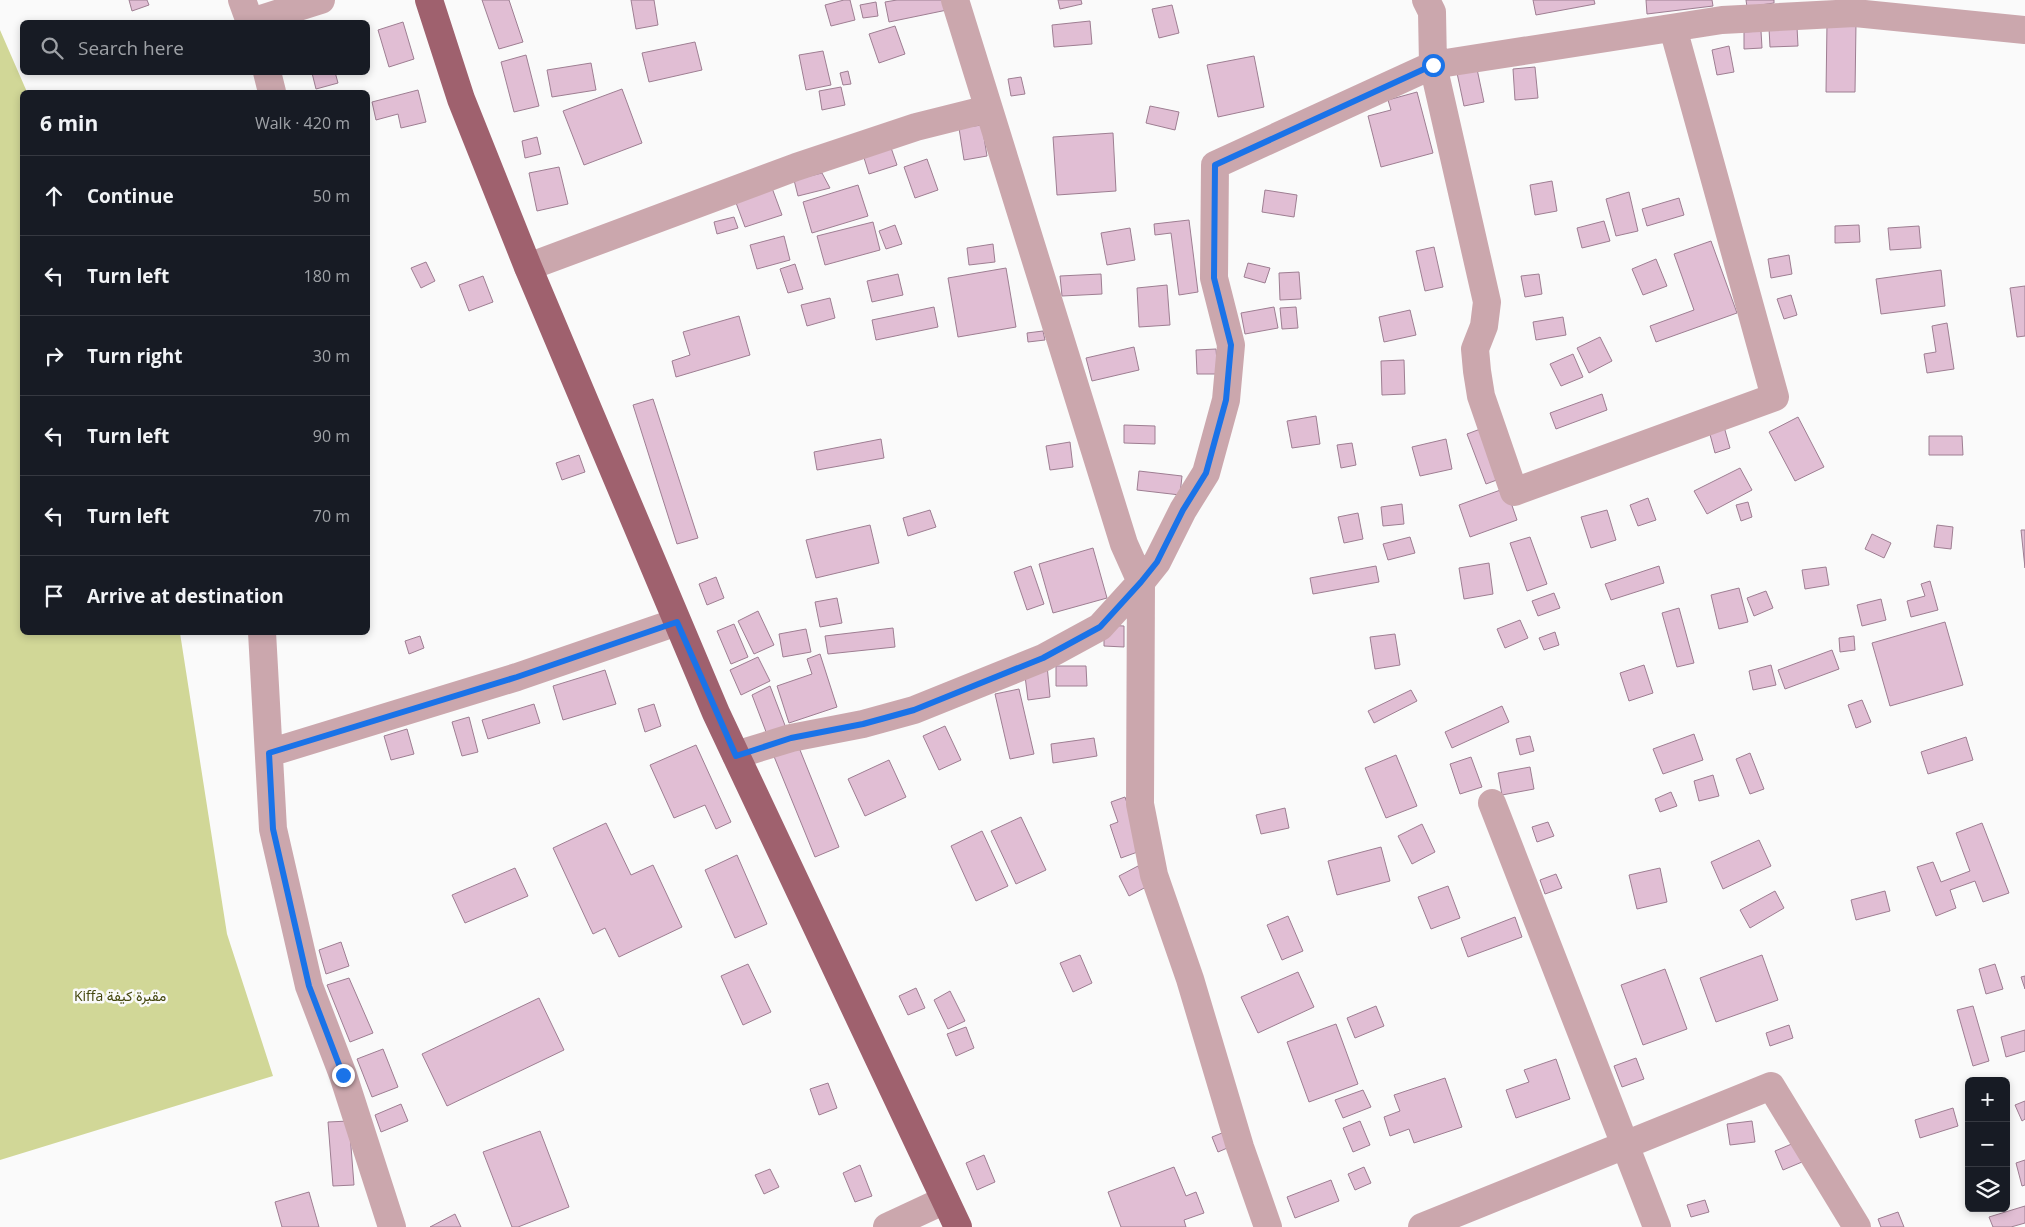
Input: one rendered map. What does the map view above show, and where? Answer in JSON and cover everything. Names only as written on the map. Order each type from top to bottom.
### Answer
[{"type":"main road","points":[[429,0],[461,99],[528,267],[677,622],[736,756],[958,1227]]},
{"type":"street","points":[[242,0],[250,20]]},
{"type":"street","points":[[257,20],[321,0]]},
{"type":"street","points":[[955,0],[1124,544],[1141,582],[1140,804],[1154,875],[1190,979],[1240,1147],[1268,1227]]},
{"type":"street","points":[[1426,0],[1432,12],[1433,65],[1487,302],[1484,326],[1475,349],[1481,396],[1514,492],[1775,398],[1673,28]]},
{"type":"street","points":[[736,756],[791,738],[863,724],[914,710],[1043,658],[1100,627],[1141,582],[1157,562],[1183,510],[1206,473],[1226,400],[1231,345],[1214,278],[1215,165],[1433,65],[1792,8],[2025,30]]},
{"type":"street","points":[[268,75],[272,90]]},
{"type":"street","points":[[528,267],[796,167],[916,127],[988,109]]},
{"type":"street","points":[[269,753],[517,677],[677,622]]},
{"type":"street","points":[[262,635],[273,829],[309,986],[343,1075],[392,1227]]},
{"type":"street","points":[[1492,803],[1627,1144],[1657,1227]]},
{"type":"street","points":[[1422,1227],[1772,1086],[1857,1227]]},
{"type":"street","points":[[887,1227],[945,1200]]},
{"type":"green space","name":"Kiffa مقبرة كيفة","points":[[0,30],[26,90],[20,90],[20,635],[180,635],[227,934],[273,1076],[0,1160]]},
{"type":"building","points":[[129,0],[147,0],[149,5],[132,11]]},
{"type":"building","points":[[482,0],[509,0],[523,42],[499,49]]},
{"type":"building","points":[[631,0],[654,0],[658,25],[636,29]]},
{"type":"building","points":[[850,0],[855,20],[831,26],[825,5]]},
{"type":"building","points":[[897,0],[945,0],[947,10],[889,22],[885,2]]},
{"type":"building","points":[[1058,0],[1081,0],[1082,4],[1060,9]]},
{"type":"building","points":[[1533,0],[1594,0],[1595,4],[1536,15]]},
{"type":"building","points":[[1646,0],[1712,0],[1713,6],[1647,14]]},
{"type":"building","points":[[1746,0],[1774,0],[1774,3],[1747,7]]},
{"type":"building","points":[[876,2],[878,16],[863,18],[860,5]]},
{"type":"building","points":[[1172,5],[1179,33],[1159,38],[1152,9]]},
{"type":"building","points":[[1090,21],[1092,44],[1054,47],[1052,25]]},
{"type":"building","points":[[403,22],[414,59],[389,67],[378,30]]},
{"type":"building","points":[[1827,23],[1856,23],[1855,92],[1826,92]]},
{"type":"building","points":[[895,26],[905,54],[879,63],[869,34]]},
{"type":"building","points":[[1797,27],[1798,46],[1770,47],[1769,28]]},
{"type":"building","points":[[1761,31],[1762,48],[1744,49],[1744,32]]},
{"type":"building","points":[[695,42],[702,70],[649,82],[642,53]]},
{"type":"building","points":[[1729,46],[1734,72],[1717,75],[1712,50]]},
{"type":"building","points":[[823,51],[831,85],[806,90],[799,55]]},
{"type":"building","points":[[526,55],[539,106],[514,112],[501,62]]},
{"type":"building","points":[[1254,56],[1264,107],[1218,117],[1207,65]]},
{"type":"building","points":[[591,63],[596,90],[552,97],[547,70]]},
{"type":"building","points":[[1535,67],[1538,98],[1515,100],[1513,69]]},
{"type":"building","points":[[1477,69],[1484,102],[1464,106],[1457,73]]},
{"type":"building","points":[[848,71],[851,84],[843,85],[840,73]]},
{"type":"building","points":[[312,75],[336,75],[338,83],[316,89]]},
{"type":"building","points":[[1021,77],[1025,94],[1011,96],[1008,79]]},
{"type":"building","points":[[841,87],[845,105],[822,110],[819,91]]},
{"type":"building","points":[[622,89],[642,143],[584,165],[563,111]]},
{"type":"building","points":[[418,90],[426,122],[401,128],[398,114],[376,120],[372,102]]},
{"type":"building","points":[[1417,92],[1433,153],[1381,167],[1368,116],[1391,110],[1388,100]]},
{"type":"building","points":[[1150,106],[1179,112],[1175,130],[1146,123]]},
{"type":"building","points":[[982,125],[987,156],[964,160],[959,128]]},
{"type":"building","points":[[1113,133],[1116,191],[1057,195],[1053,137]]},
{"type":"building","points":[[537,137],[541,154],[525,158],[522,141]]},
{"type":"building","points":[[888,139],[897,165],[869,174],[861,148]]},
{"type":"building","points":[[927,159],[938,190],[915,198],[904,167]]},
{"type":"building","points":[[559,167],[568,204],[537,211],[529,173]]},
{"type":"building","points":[[822,173],[830,188],[798,196],[794,180]]},
{"type":"building","points":[[1552,181],[1557,211],[1535,215],[1530,185]]},
{"type":"building","points":[[858,185],[868,216],[812,233],[803,202]]},
{"type":"building","points":[[772,188],[782,215],[745,227],[735,200]]},
{"type":"building","points":[[1265,190],[1297,195],[1294,217],[1262,212]]},
{"type":"building","points":[[1629,192],[1638,231],[1616,236],[1606,199]]},
{"type":"building","points":[[1679,198],[1684,215],[1647,226],[1642,209]]},
{"type":"building","points":[[734,217],[738,228],[717,234],[714,222]]},
{"type":"building","points":[[1189,220],[1198,292],[1179,295],[1171,233],[1155,235],[1154,224]]},
{"type":"building","points":[[1604,221],[1610,241],[1582,248],[1577,228]]},
{"type":"building","points":[[873,222],[880,250],[825,265],[817,236]]},
{"type":"building","points":[[895,225],[902,244],[886,249],[879,231]]},
{"type":"building","points":[[1859,225],[1860,242],[1835,243],[1835,226]]},
{"type":"building","points":[[1919,226],[1921,248],[1890,250],[1888,228]]},
{"type":"building","points":[[1130,228],[1135,260],[1107,265],[1101,233]]},
{"type":"building","points":[[784,236],[790,260],[757,269],[750,245]]},
{"type":"building","points":[[1711,241],[1737,313],[1656,342],[1650,326],[1694,310],[1674,254]]},
{"type":"building","points":[[993,244],[995,262],[969,265],[967,248]]},
{"type":"building","points":[[1434,247],[1443,287],[1425,291],[1416,251]]},
{"type":"building","points":[[1789,255],[1792,274],[1771,278],[1768,259]]},
{"type":"building","points":[[1656,259],[1667,286],[1643,295],[1632,269]]},
{"type":"building","points":[[426,262],[435,281],[421,288],[411,268]]},
{"type":"building","points":[[1248,263],[1270,268],[1265,283],[1244,277]]},
{"type":"building","points":[[795,264],[803,289],[788,293],[780,269]]},
{"type":"building","points":[[1006,268],[1016,327],[958,337],[948,278]]},
{"type":"building","points":[[1941,270],[1945,306],[1881,314],[1876,279]]},
{"type":"building","points":[[1299,272],[1301,299],[1280,300],[1279,273]]},
{"type":"building","points":[[898,274],[903,295],[872,302],[867,281]]},
{"type":"building","points":[[1101,274],[1102,294],[1062,296],[1060,276]]},
{"type":"building","points":[[1539,274],[1542,294],[1525,297],[1521,276]]},
{"type":"building","points":[[483,276],[493,302],[469,311],[459,285]]},
{"type":"building","points":[[1167,285],[1170,325],[1139,327],[1137,288]]},
{"type":"building","points":[[2025,286],[2025,336],[2017,337],[2010,288]]},
{"type":"building","points":[[1791,295],[1797,315],[1784,319],[1777,299]]},
{"type":"building","points":[[830,298],[835,318],[807,326],[801,305]]},
{"type":"building","points":[[934,307],[938,327],[876,340],[872,320]]},
{"type":"building","points":[[1274,307],[1278,328],[1245,334],[1241,313]]},
{"type":"building","points":[[1296,307],[1298,328],[1282,329],[1280,308]]},
{"type":"building","points":[[1410,310],[1416,335],[1384,342],[1379,317]]},
{"type":"building","points":[[739,316],[750,355],[676,377],[672,361],[690,355],[683,332]]},
{"type":"building","points":[[1563,317],[1566,335],[1536,340],[1533,322]]},
{"type":"building","points":[[1947,323],[1954,369],[1927,373],[1924,354],[1936,352],[1932,326]]},
{"type":"building","points":[[1043,331],[1045,340],[1028,342],[1027,333]]},
{"type":"building","points":[[1600,337],[1612,361],[1589,373],[1577,348]]},
{"type":"building","points":[[1134,347],[1139,370],[1092,381],[1086,358]]},
{"type":"building","points":[[1216,349],[1218,374],[1197,374],[1196,350]]},
{"type":"building","points":[[1573,354],[1583,377],[1561,386],[1550,364]]},
{"type":"building","points":[[1404,360],[1405,394],[1382,395],[1381,361]]},
{"type":"building","points":[[1602,394],[1607,410],[1556,429],[1550,413]]},
{"type":"building","points":[[653,399],[698,538],[677,544],[633,405]]},
{"type":"building","points":[[1316,416],[1320,444],[1292,448],[1287,421]]},
{"type":"building","points":[[1798,417],[1824,467],[1795,481],[1769,432]]},
{"type":"building","points":[[1723,423],[1730,448],[1715,453],[1708,427]]},
{"type":"building","points":[[1124,425],[1155,426],[1155,444],[1124,443]]},
{"type":"building","points":[[1483,428],[1502,478],[1486,484],[1467,434]]},
{"type":"building","points":[[1929,436],[1962,436],[1963,455],[1929,455]]},
{"type":"building","points":[[881,439],[884,458],[817,470],[814,452]]},
{"type":"building","points":[[1446,439],[1452,469],[1420,476],[1412,447]]},
{"type":"building","points":[[1070,442],[1073,467],[1050,470],[1046,446]]},
{"type":"building","points":[[1352,443],[1356,465],[1341,468],[1337,445]]},
{"type":"building","points":[[579,455],[585,472],[562,480],[556,463]]},
{"type":"building","points":[[1740,468],[1752,490],[1707,514],[1694,491]]},
{"type":"building","points":[[1139,471],[1182,476],[1180,495],[1137,490]]},
{"type":"building","points":[[1506,488],[1517,520],[1470,537],[1459,505]]},
{"type":"building","points":[[1648,498],[1656,520],[1638,526],[1630,505]]},
{"type":"building","points":[[1748,502],[1752,517],[1741,521],[1736,505]]},
{"type":"building","points":[[1402,504],[1404,524],[1383,526],[1381,507]]},
{"type":"building","points":[[930,510],[936,527],[908,536],[903,518]]},
{"type":"building","points":[[1607,510],[1616,540],[1591,548],[1581,517]]},
{"type":"building","points":[[1358,513],[1363,539],[1344,543],[1338,517]]},
{"type":"building","points":[[870,525],[879,563],[816,578],[806,540]]},
{"type":"building","points":[[1937,525],[1953,527],[1951,549],[1934,547]]},
{"type":"building","points":[[2021,530],[2025,530],[2025,568]]},
{"type":"building","points":[[1872,534],[1891,543],[1884,558],[1865,549]]},
{"type":"building","points":[[1410,537],[1415,553],[1388,560],[1383,544]]},
{"type":"building","points":[[1530,537],[1547,584],[1527,591],[1510,543]]},
{"type":"building","points":[[1093,548],[1107,598],[1053,613],[1039,564]]},
{"type":"building","points":[[1489,563],[1493,594],[1464,599],[1459,568]]},
{"type":"building","points":[[1031,566],[1044,604],[1027,610],[1014,572]]},
{"type":"building","points":[[1376,566],[1379,582],[1313,594],[1310,578]]},
{"type":"building","points":[[1659,566],[1664,583],[1611,600],[1605,584]]},
{"type":"building","points":[[1826,567],[1829,585],[1805,589],[1802,570]]},
{"type":"building","points":[[716,577],[724,598],[707,605],[699,584]]},
{"type":"building","points":[[1930,581],[1938,610],[1911,617],[1907,601],[1925,596],[1921,584]]},
{"type":"building","points":[[1739,588],[1748,622],[1719,629],[1711,595]]},
{"type":"building","points":[[1766,591],[1773,608],[1754,616],[1747,598]]},
{"type":"building","points":[[1554,593],[1560,608],[1538,616],[1532,601]]},
{"type":"building","points":[[837,598],[842,623],[820,627],[815,602]]},
{"type":"building","points":[[1881,599],[1886,620],[1862,626],[1857,605]]},
{"type":"building","points":[[1679,608],[1694,663],[1677,667],[1662,613]]},
{"type":"building","points":[[758,611],[774,645],[754,654],[738,621]]},
{"type":"building","points":[[1520,620],[1528,638],[1505,648],[1497,629]]},
{"type":"building","points":[[1945,622],[1963,685],[1890,706],[1872,643]]},
{"type":"building","points":[[734,624],[748,657],[731,664],[717,631]]},
{"type":"building","points":[[1104,625],[1124,626],[1124,647],[1104,646]]},
{"type":"building","points":[[893,628],[895,647],[828,654],[825,636]]},
{"type":"building","points":[[806,629],[811,652],[783,657],[779,634]]},
{"type":"building","points":[[1555,632],[1559,645],[1544,650],[1539,638]]},
{"type":"building","points":[[1395,634],[1400,665],[1375,669],[1370,637]]},
{"type":"building","points":[[420,636],[424,648],[409,654],[405,641]]},
{"type":"building","points":[[1854,636],[1855,650],[1840,652],[1839,638]]},
{"type":"building","points":[[1832,650],[1839,669],[1785,689],[1778,670]]},
{"type":"building","points":[[820,654],[837,707],[789,723],[777,686],[812,674],[807,659]]},
{"type":"building","points":[[758,657],[770,681],[741,695],[730,670]]},
{"type":"building","points":[[1047,665],[1050,697],[1028,700],[1024,668]]},
{"type":"building","points":[[1644,665],[1653,693],[1629,701],[1620,673]]},
{"type":"building","points":[[1771,665],[1776,685],[1753,690],[1749,671]]},
{"type":"building","points":[[1056,666],[1086,666],[1087,686],[1056,686]]},
{"type":"building","points":[[605,670],[616,704],[563,720],[553,686]]},
{"type":"building","points":[[770,686],[786,728],[768,737],[752,695]]},
{"type":"building","points":[[1019,689],[1034,754],[1010,759],[995,694]]},
{"type":"building","points":[[1411,690],[1417,701],[1374,723],[1368,711]]},
{"type":"building","points":[[1862,700],[1871,722],[1856,728],[1848,705]]},
{"type":"building","points":[[534,704],[540,723],[488,739],[482,720]]},
{"type":"building","points":[[654,704],[661,726],[645,732],[638,709]]},
{"type":"building","points":[[1502,706],[1509,722],[1452,748],[1445,732]]},
{"type":"building","points":[[469,717],[478,752],[462,756],[452,722]]},
{"type":"building","points":[[945,726],[961,760],[939,770],[923,736]]},
{"type":"building","points":[[407,729],[414,754],[391,760],[384,736]]},
{"type":"building","points":[[1694,734],[1703,760],[1663,774],[1653,749]]},
{"type":"building","points":[[1530,736],[1534,751],[1520,755],[1516,739]]},
{"type":"building","points":[[1966,737],[1973,760],[1928,774],[1921,752]]},
{"type":"building","points":[[1094,738],[1097,756],[1053,763],[1051,744]]},
{"type":"building","points":[[696,745],[731,822],[716,829],[705,805],[674,818],[650,765]]},
{"type":"building","points":[[798,745],[839,847],[815,857],[773,754]]},
{"type":"building","points":[[1750,753],[1764,789],[1750,794],[1736,759]]},
{"type":"building","points":[[1396,755],[1417,806],[1386,818],[1365,768]]},
{"type":"building","points":[[1471,757],[1482,787],[1460,794],[1450,764]]},
{"type":"building","points":[[889,760],[906,797],[865,816],[848,779]]},
{"type":"building","points":[[1530,767],[1534,789],[1502,795],[1498,773]]},
{"type":"building","points":[[1713,775],[1719,796],[1699,801],[1694,781]]},
{"type":"building","points":[[1671,792],[1677,806],[1660,812],[1655,799]]},
{"type":"building","points":[[1125,797],[1143,850],[1121,858],[1110,825],[1118,822],[1111,802]]},
{"type":"building","points":[[1285,808],[1289,828],[1261,834],[1256,815]]},
{"type":"building","points":[[1021,817],[1046,870],[1016,884],[991,831]]},
{"type":"building","points":[[1548,822],[1554,836],[1537,842],[1532,827]]},
{"type":"building","points":[[606,823],[631,875],[653,865],[682,927],[619,957],[605,928],[593,934],[553,848]]},
{"type":"building","points":[[1982,823],[2009,893],[1983,902],[1975,881],[1950,890],[1956,908],[1936,916],[1917,867],[1933,862],[1941,882],[1970,871],[1956,833]]},
{"type":"building","points":[[1422,824],[1435,852],[1412,864],[1398,836]]},
{"type":"building","points":[[982,831],[1008,886],[976,901],[951,846]]},
{"type":"building","points":[[1759,840],[1771,866],[1723,889],[1711,862]]},
{"type":"building","points":[[1381,847],[1390,881],[1337,895],[1328,861]]},
{"type":"building","points":[[737,855],[767,924],[735,938],[705,870]]},
{"type":"building","points":[[1138,866],[1148,886],[1129,896],[1119,876]]},
{"type":"building","points":[[515,868],[528,896],[465,923],[452,895]]},
{"type":"building","points":[[1660,868],[1667,902],[1637,909],[1629,875]]},
{"type":"building","points":[[1556,874],[1562,888],[1545,894],[1540,880]]},
{"type":"building","points":[[1448,886],[1460,918],[1431,929],[1418,897]]},
{"type":"building","points":[[1775,891],[1784,908],[1750,928],[1740,910]]},
{"type":"building","points":[[1885,891],[1890,911],[1856,920],[1851,900]]},
{"type":"building","points":[[1288,916],[1303,951],[1282,960],[1267,925]]},
{"type":"building","points":[[1515,917],[1522,937],[1468,957],[1461,938]]},
{"type":"building","points":[[341,942],[349,966],[326,974],[319,950]]},
{"type":"building","points":[[1080,955],[1092,983],[1073,992],[1060,963]]},
{"type":"building","points":[[1762,955],[1778,1000],[1716,1022],[1700,978]]},
{"type":"building","points":[[748,964],[771,1012],[743,1025],[721,976]]},
{"type":"building","points":[[1995,964],[2003,989],[1986,994],[1979,969]]},
{"type":"building","points":[[1665,969],[1687,1029],[1643,1045],[1621,985]]},
{"type":"building","points":[[1298,972],[1314,1007],[1258,1033],[1241,997]]},
{"type":"building","points":[[2025,976],[2025,989],[2021,977]]},
{"type":"building","points":[[349,978],[373,1033],[350,1042],[327,985]]},
{"type":"building","points":[[916,988],[925,1008],[908,1015],[899,996]]},
{"type":"building","points":[[950,991],[965,1021],[948,1029],[934,1000]]},
{"type":"building","points":[[539,998],[564,1050],[447,1106],[422,1054]]},
{"type":"building","points":[[1376,1006],[1384,1026],[1355,1038],[1347,1018]]},
{"type":"building","points":[[1973,1006],[1989,1061],[1973,1066],[1957,1010]]},
{"type":"building","points":[[1336,1024],[1358,1084],[1309,1102],[1287,1042]]},
{"type":"building","points":[[1789,1025],[1793,1038],[1770,1046],[1766,1033]]},
{"type":"building","points":[[966,1027],[974,1048],[956,1056],[947,1034]]},
{"type":"building","points":[[2025,1030],[2025,1051],[2006,1057],[2001,1037]]},
{"type":"building","points":[[383,1049],[398,1087],[372,1097],[357,1059]]},
{"type":"building","points":[[1636,1058],[1644,1079],[1622,1087],[1614,1066]]},
{"type":"building","points":[[1556,1059],[1570,1099],[1516,1118],[1506,1090],[1529,1082],[1524,1070]]},
{"type":"building","points":[[1445,1078],[1462,1127],[1414,1143],[1409,1129],[1390,1136],[1384,1117],[1400,1111],[1394,1095]]},
{"type":"building","points":[[828,1083],[837,1108],[819,1115],[810,1089]]},
{"type":"building","points":[[1363,1090],[1371,1107],[1343,1118],[1335,1100]]},
{"type":"building","points":[[2025,1101],[2025,1119],[2022,1121],[2015,1105]]},
{"type":"building","points":[[401,1104],[408,1121],[381,1132],[375,1115]]},
{"type":"building","points":[[1953,1108],[1958,1126],[1920,1138],[1915,1120]]},
{"type":"building","points":[[349,1121],[354,1185],[333,1186],[328,1122]]},
{"type":"building","points":[[1360,1121],[1370,1145],[1353,1152],[1343,1128]]},
{"type":"building","points":[[1752,1121],[1755,1142],[1730,1145],[1727,1124]]},
{"type":"building","points":[[540,1131],[569,1207],[518,1227],[512,1227],[483,1152]]},
{"type":"building","points":[[1227,1131],[1232,1146],[1218,1152],[1212,1137]]},
{"type":"building","points":[[1794,1143],[1802,1162],[1783,1170],[1775,1151]]},
{"type":"building","points":[[984,1155],[995,1182],[977,1190],[966,1163]]},
{"type":"building","points":[[2025,1160],[2025,1185],[2022,1186],[2016,1163]]},
{"type":"building","points":[[860,1165],[872,1196],[855,1202],[843,1173]]},
{"type":"building","points":[[1174,1167],[1186,1196],[1196,1192],[1204,1213],[1184,1220],[1186,1227],[1121,1227],[1108,1192]]},
{"type":"building","points":[[1364,1167],[1371,1183],[1355,1190],[1348,1174]]},
{"type":"building","points":[[770,1169],[779,1187],[764,1194],[755,1175]]},
{"type":"building","points":[[1331,1180],[1339,1201],[1295,1218],[1287,1197]]},
{"type":"building","points":[[309,1192],[319,1227],[282,1227],[275,1202]]},
{"type":"building","points":[[1705,1200],[1709,1212],[1691,1217],[1687,1205]]},
{"type":"building","points":[[2025,1206],[2025,1223],[2011,1227],[1993,1227],[1989,1217]]},
{"type":"building","points":[[1898,1212],[1904,1227],[1881,1227],[1878,1219]]},
{"type":"building","points":[[455,1214],[461,1227],[430,1227]]},
{"type":"route","points":[[343,1075],[309,986],[273,829],[269,753],[517,677],[677,622],[736,756],[791,738],[863,724],[914,710],[1043,658],[1100,627],[1157,562],[1183,510],[1206,473],[1226,400],[1231,345],[1214,278],[1215,165],[1433,65]]}]
